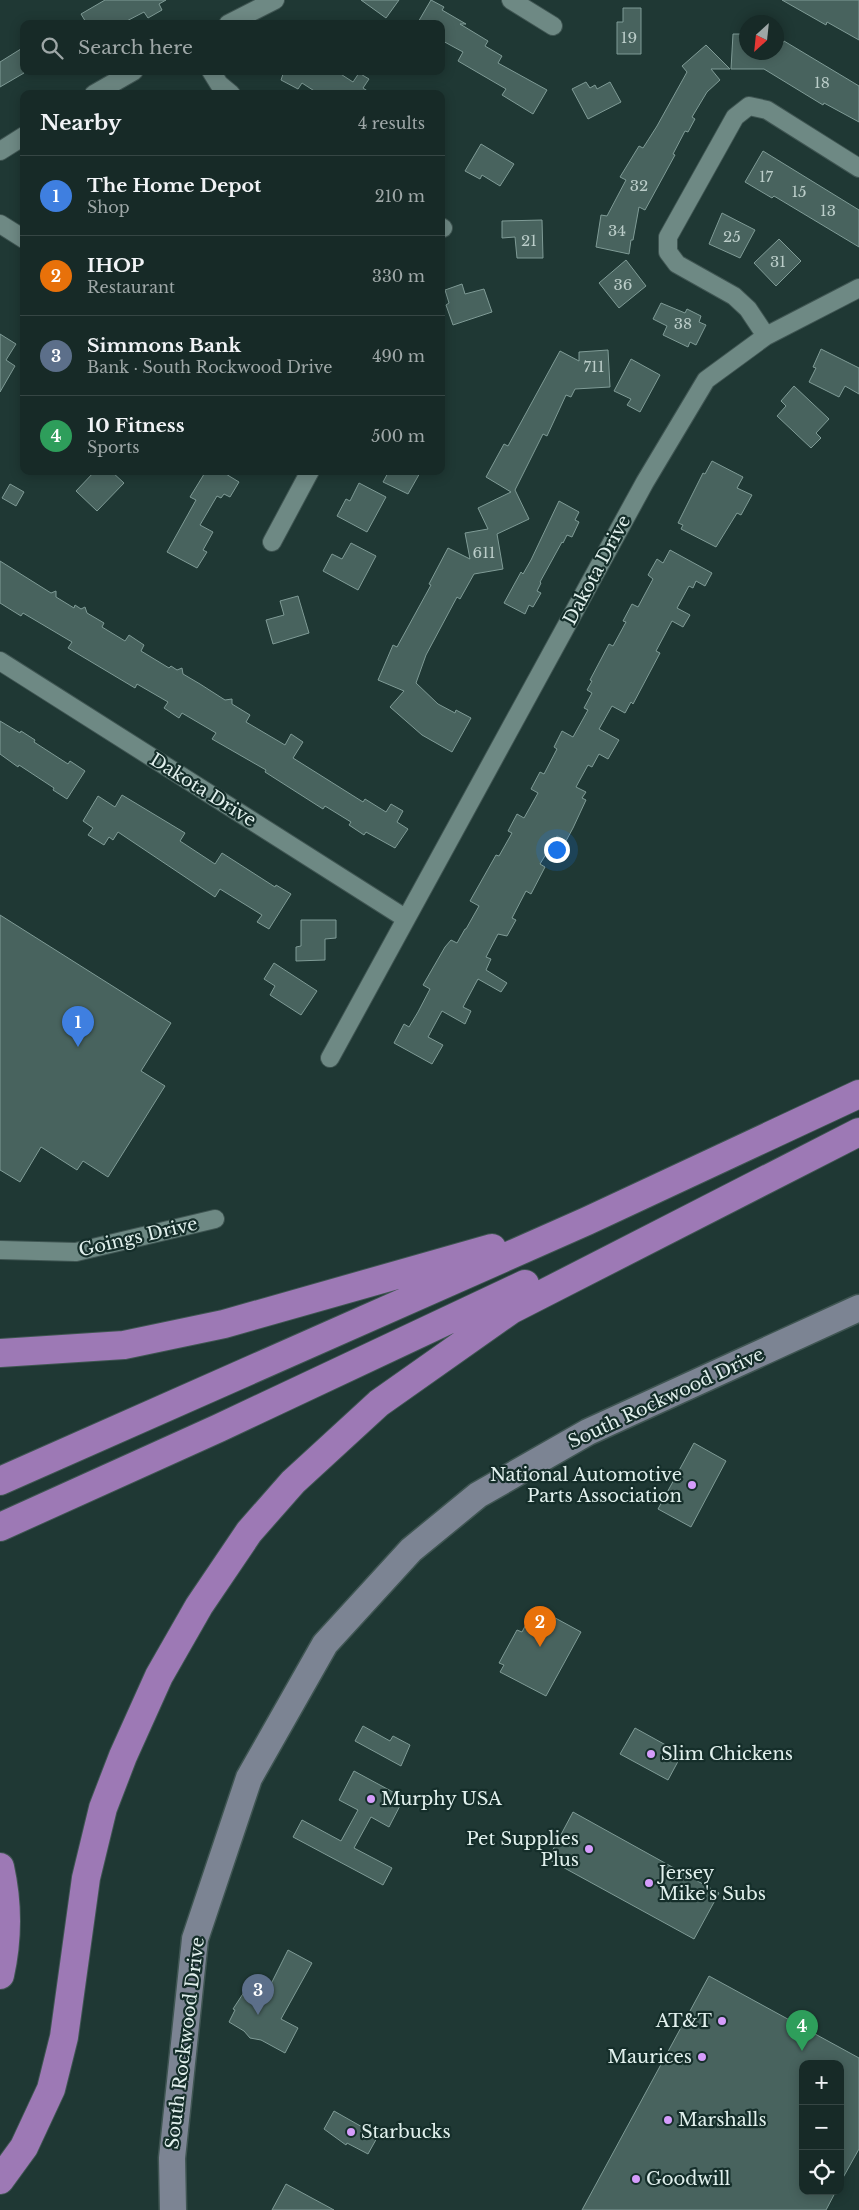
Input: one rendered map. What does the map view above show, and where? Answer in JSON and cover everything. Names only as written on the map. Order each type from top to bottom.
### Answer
[{"type":"highway","points":[[0,1481],[588,1221],[859,1094]]},
{"type":"highway","points":[[0,1527],[219,1428],[859,1124]]},
{"type":"highway","points":[[0,2180],[24,2147],[51,2089],[64,2037],[86,1878],[103,1808],[123,1756],[163,1668],[199,1606],[249,1532],[293,1482],[379,1403],[511,1310],[859,1132]]},
{"type":"highway","points":[[0,1353],[124,1345],[224,1324],[588,1221]]},
{"type":"highway","points":[[0,1867],[4,1886],[6,1925],[5,1952],[0,1975]]},
{"type":"main road","name":"South Rockwood Drive","points":[[173,2210],[172,2158],[195,1939],[249,1778],[325,1644],[411,1550],[478,1495],[588,1432],[859,1308]]},
{"type":"street","points":[[236,20],[275,0]]},
{"type":"street","points":[[511,0],[554,26]]},
{"type":"street","points":[[101,90],[127,75]]},
{"type":"street","points":[[213,75],[219,84],[226,90]]},
{"type":"street","points":[[766,336],[748,309],[734,296],[677,264],[668,252],[668,237],[735,117],[749,106],[767,110],[859,168]]},
{"type":"street","points":[[0,151],[20,138]]},
{"type":"street","points":[[0,224],[20,236]]},
{"type":"street","name":"Dakota Drive","points":[[330,1058],[405,918],[479,789],[645,482],[706,380],[766,336],[859,288]]},
{"type":"street","points":[[272,542],[308,475]]},
{"type":"street","name":"Dakota Drive","points":[[0,661],[405,918]]},
{"type":"street","name":"Goings Drive","points":[[0,1250],[76,1252],[215,1219]]},
{"type":"building","points":[[105,0],[166,0],[159,4],[162,10],[148,18],[144,12],[129,20],[85,20],[81,14]]},
{"type":"building","points":[[361,0],[399,0],[386,18]]},
{"type":"building","points":[[431,0],[444,7],[442,10],[466,24],[460,24],[488,41],[485,46],[502,56],[498,63],[547,90],[533,114],[502,95],[506,89],[458,61],[463,52],[445,42],[445,20],[419,20]]},
{"type":"building","points":[[782,0],[859,0],[859,40],[827,22],[826,25]]},
{"type":"building","points":[[623,8],[641,8],[641,54],[617,54],[617,22],[623,22]]},
{"type":"building","points":[[733,34],[739,34],[739,60],[784,60],[784,41],[859,86],[859,122],[824,103],[823,105],[764,69],[731,69]]},
{"type":"building","points":[[706,45],[730,69],[711,69],[720,80],[707,92],[692,117],[695,119],[688,132],[685,131],[673,154],[675,155],[645,210],[639,207],[629,254],[596,247],[601,215],[607,216],[626,180],[620,177],[639,146],[643,148],[657,126],[687,72],[682,66]]},
{"type":"building","points":[[20,50],[21,75],[0,87],[0,62]]},
{"type":"building","points":[[283,75],[342,75],[353,82],[358,75],[362,75],[369,79],[363,88],[366,90],[313,90],[302,83],[298,89],[281,80]]},
{"type":"building","points":[[586,82],[590,88],[595,85],[597,89],[610,82],[621,102],[588,119],[572,89]]},
{"type":"building","points":[[481,144],[514,164],[500,186],[482,175],[480,179],[465,171]]},
{"type":"building","points":[[763,151],[859,210],[859,247],[774,196],[772,198],[745,182]]},
{"type":"building","points":[[722,213],[755,230],[740,258],[709,244]]},
{"type":"building","points":[[542,220],[543,258],[517,258],[515,237],[502,238],[502,221]]},
{"type":"building","points":[[779,239],[801,261],[776,286],[754,263]]},
{"type":"building","points":[[626,260],[646,286],[619,308],[599,283]]},
{"type":"building","points":[[462,284],[465,294],[484,289],[492,312],[453,325],[446,305],[449,303],[445,290]]},
{"type":"building","points":[[661,303],[685,313],[687,309],[701,316],[699,322],[706,325],[696,345],[690,342],[688,347],[663,335],[667,326],[653,319]]},
{"type":"building","points":[[0,334],[16,344],[6,360],[15,366],[0,392]]},
{"type":"building","points":[[821,349],[859,368],[859,394],[845,386],[839,397],[809,382],[816,368],[813,367]]},
{"type":"building","points":[[608,350],[610,387],[575,389],[571,397],[566,395],[547,436],[543,434],[515,490],[529,519],[497,534],[503,569],[474,574],[460,599],[457,597],[426,655],[416,683],[438,704],[455,713],[456,710],[471,718],[452,752],[422,735],[390,707],[404,691],[378,680],[393,645],[397,647],[431,585],[429,584],[448,548],[470,559],[465,533],[488,529],[478,508],[511,492],[486,477],[504,444],[508,446],[560,351],[579,361],[579,352]]},
{"type":"building","points":[[631,359],[660,375],[640,412],[627,405],[631,399],[614,391]]},
{"type":"building","points":[[794,386],[829,419],[816,433],[821,438],[811,448],[777,416],[786,406],[781,401]]},
{"type":"building","points":[[712,461],[743,477],[737,488],[752,495],[741,515],[737,513],[716,547],[681,529],[683,525],[678,523],[703,473],[705,474]]},
{"type":"building","points":[[91,475],[115,475],[124,483],[97,511],[76,491]]},
{"type":"building","points":[[204,475],[228,475],[239,482],[230,497],[224,494],[221,498],[217,496],[200,525],[213,532],[203,550],[207,552],[197,568],[167,552],[196,500],[190,497]]},
{"type":"building","points":[[387,475],[419,475],[408,494],[383,482]]},
{"type":"building","points":[[359,483],[386,497],[367,532],[337,516],[346,499],[350,501]]},
{"type":"building","points":[[10,484],[24,492],[16,506],[2,498]]},
{"type":"building","points":[[559,501],[579,512],[575,520],[579,522],[572,537],[567,535],[562,542],[540,582],[537,591],[541,593],[533,607],[529,605],[525,614],[504,603],[521,572],[523,574],[531,560]]},
{"type":"building","points":[[351,543],[376,556],[358,590],[323,571],[332,554],[342,559]]},
{"type":"building","points":[[670,550],[712,573],[705,586],[696,581],[693,588],[689,586],[677,608],[690,615],[683,627],[672,621],[656,651],[660,653],[633,704],[631,702],[625,713],[612,706],[599,729],[619,740],[608,759],[599,754],[592,767],[588,765],[576,787],[586,792],[582,798],[586,800],[573,828],[566,841],[557,836],[540,864],[545,867],[531,894],[526,891],[512,918],[516,920],[507,936],[498,934],[486,957],[491,959],[486,970],[507,983],[501,992],[478,979],[463,1007],[471,1011],[465,1024],[442,1011],[428,1037],[443,1045],[432,1064],[394,1043],[404,1024],[409,1027],[418,1012],[430,989],[423,985],[445,947],[451,940],[457,943],[479,906],[470,901],[496,855],[499,856],[512,833],[508,831],[517,814],[524,818],[538,793],[531,789],[540,772],[544,774],[557,749],[554,747],[562,731],[573,737],[588,710],[584,708],[592,693],[587,690],[592,681],[590,680],[609,644],[613,646],[626,622],[623,621],[632,604],[638,607],[653,579],[648,575],[657,559],[663,563]]},
{"type":"building","points":[[0,561],[51,593],[56,591],[56,597],[74,608],[75,605],[81,609],[85,607],[87,613],[104,623],[102,627],[125,641],[129,635],[144,645],[141,651],[169,668],[171,666],[177,670],[182,668],[183,674],[225,700],[232,699],[232,704],[250,715],[246,722],[285,745],[291,734],[303,742],[293,758],[363,802],[365,799],[386,812],[391,804],[403,811],[397,822],[408,829],[395,848],[366,832],[364,835],[349,825],[351,822],[325,806],[323,809],[265,772],[266,770],[212,739],[216,733],[182,713],[179,718],[164,708],[168,702],[137,684],[135,688],[68,648],[72,642],[23,613],[21,616],[0,603]]},
{"type":"building","points":[[298,596],[309,633],[273,644],[266,620],[284,615],[280,601]]},
{"type":"building","points":[[0,721],[20,733],[21,731],[35,740],[34,742],[68,764],[70,761],[85,771],[67,799],[53,790],[54,788],[0,754]]},
{"type":"building","points":[[122,795],[185,833],[180,841],[215,864],[222,853],[275,887],[276,885],[291,894],[269,929],[257,922],[262,915],[220,889],[215,897],[118,832],[113,840],[109,837],[104,845],[88,835],[93,828],[83,821],[98,796],[115,807]]},
{"type":"building","points":[[0,915],[171,1023],[141,1071],[165,1086],[108,1177],[83,1161],[77,1170],[41,1147],[20,1182],[0,1170]]},
{"type":"building","points":[[301,920],[336,920],[336,938],[325,939],[325,960],[296,961],[296,947],[301,946]]},
{"type":"building","points":[[274,963],[317,991],[301,1015],[270,995],[275,986],[264,979]]},
{"type":"building","name":"National Automotive Parts Association","points":[[694,1443],[726,1461],[691,1527],[658,1509]]},
{"type":"building","points":[[535,1607],[581,1632],[546,1696],[500,1672],[504,1665],[499,1663],[517,1630],[522,1632]]},
{"type":"building","points":[[363,1726],[390,1741],[393,1736],[410,1745],[401,1766],[355,1741]]},
{"type":"building","name":"Slim Chickens","points":[[635,1728],[682,1754],[668,1780],[620,1754]]},
{"type":"building","points":[[354,1771],[404,1798],[389,1827],[371,1817],[354,1848],[392,1868],[383,1885],[293,1837],[302,1820],[341,1841],[358,1810],[339,1800]]},
{"type":"building","points":[[573,1812],[719,1893],[694,1939],[548,1859]]},
{"type":"building","points":[[288,1950],[312,1963],[281,2019],[298,2028],[285,2053],[261,2040],[250,2038],[244,2031],[229,2022],[235,2010],[233,2009],[250,1983],[267,1992]]},
{"type":"building","points":[[709,1976],[859,2058],[859,2149],[844,2176],[844,2060],[799,2060],[799,2195],[834,2195],[826,2210],[582,2210]]},
{"type":"building","name":"Starbucks","points":[[334,2111],[378,2136],[368,2154],[347,2143],[346,2145],[324,2129]]},
{"type":"building","points":[[286,2184],[334,2210],[272,2210]]},
{"type":"place","name":"The Home Depot","points":[[78,1047]]},
{"type":"place","name":"National Automotive Parts Association","points":[[692,1485]]},
{"type":"place","name":"IHOP","points":[[540,1647]]},
{"type":"place","name":"Slim Chickens","points":[[651,1754]]},
{"type":"place","name":"Murphy USA","points":[[371,1799]]},
{"type":"place","name":"Pet Supplies Plus","points":[[589,1849]]},
{"type":"place","name":"Jersey Mike's Subs","points":[[649,1883]]},
{"type":"place","name":"Simmons Bank","points":[[258,2015]]},
{"type":"place","name":"AT&T","points":[[722,2021]]},
{"type":"place","name":"10 Fitness","points":[[802,2051]]},
{"type":"place","name":"Maurices","points":[[702,2057]]},
{"type":"place","name":"Marshalls","points":[[668,2120]]},
{"type":"place","name":"Starbucks","points":[[351,2132]]},
{"type":"place","name":"Goodwill","points":[[636,2179]]}]
